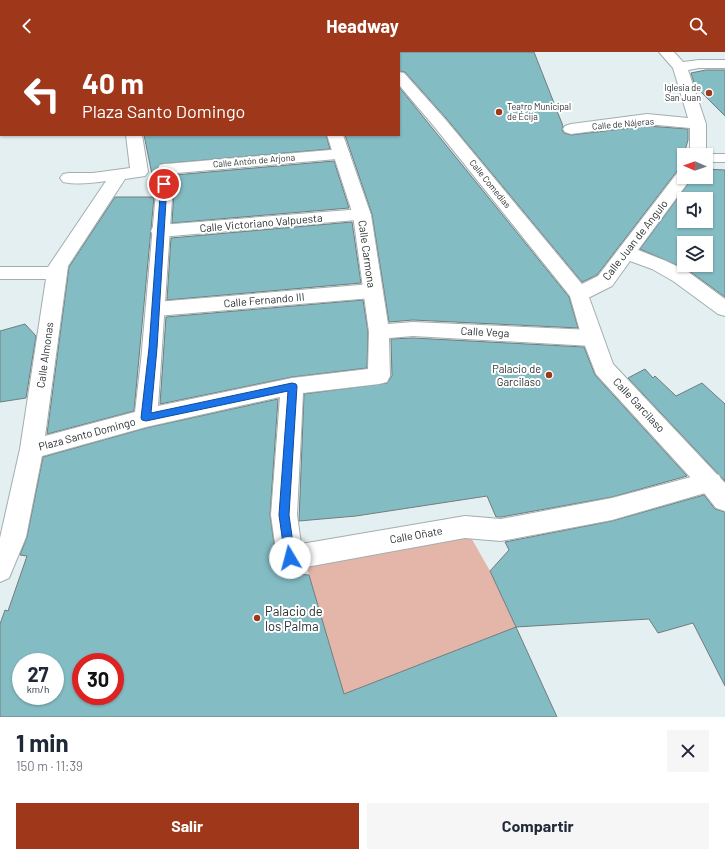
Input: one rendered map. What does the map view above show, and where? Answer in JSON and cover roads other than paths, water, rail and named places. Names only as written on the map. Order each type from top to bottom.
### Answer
[{"type":"street","points":[[666,52],[680,67],[698,124],[698,148]]},
{"type":"street","points":[[680,67],[699,64],[725,64]]},
{"type":"street","name":"Calle Comedias","points":[[400,77],[439,122],[579,294]]},
{"type":"street","name":"Calle de Nájeras","points":[[571,129],[647,119],[698,124]]},
{"type":"street","points":[[69,178],[93,178],[129,173],[134,136]]},
{"type":"street","name":"Calle Carmona","points":[[335,136],[362,216],[378,332],[379,376]]},
{"type":"street","name":"Calle Antón de Arjona","points":[[160,231],[166,169],[342,154]]},
{"type":"street","name":"Calle Almonas","points":[[0,570],[13,537],[8,524],[32,449],[58,266],[129,173]]},
{"type":"street","name":"Calle Juan de Angulo","points":[[579,294],[604,281],[627,253],[678,184]]},
{"type":"street","name":"Calle Victoriano Valpuesta","points":[[160,231],[362,216]]},
{"type":"street","points":[[146,418],[156,310],[160,231]]},
{"type":"street","points":[[627,253],[659,265],[680,276],[725,309]]},
{"type":"street","points":[[0,273],[57,273]]},
{"type":"street","name":"Calle Fernando III","points":[[156,310],[372,291]]},
{"type":"street","name":"Calle Garcilaso","points":[[579,294],[592,338],[604,368],[718,491]]},
{"type":"street","name":"Calle Vega","points":[[378,332],[413,329],[592,338]]},
{"type":"street","name":"Plaza Santo Domingo","points":[[32,449],[146,418],[292,386],[379,376]]},
{"type":"street","name":"Calle Oñate","points":[[292,386],[284,515],[290,558],[465,526],[501,530],[718,491]]},
{"type":"lane","points":[[713,158],[725,158]]},
{"type":"place","name":"Iglesia de San Juan","points":[[709,93]]},
{"type":"place","name":"Teatro Municipal de Écija","points":[[499,112]]},
{"type":"place","name":"Palacio de Garcilaso","points":[[549,375]]},
{"type":"place","name":"Palacio de los Palma","points":[[257,618]]}]
